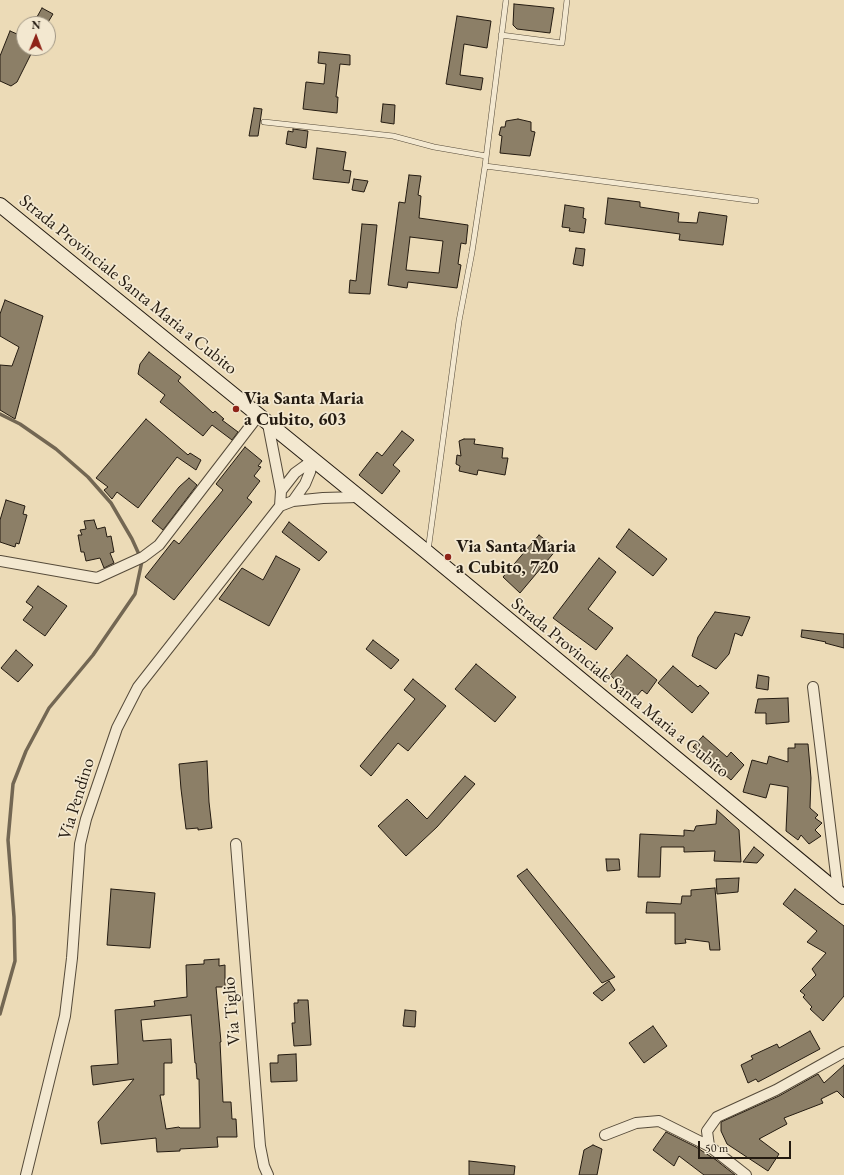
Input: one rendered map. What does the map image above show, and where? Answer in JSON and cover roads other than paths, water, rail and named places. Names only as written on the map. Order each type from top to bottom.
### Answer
[{"type":"main road","name":"Strada Provinciale Santa Maria a Cubito","points":[[0,205],[428,553],[841,894]]},
{"type":"street","points":[[0,561],[97,578],[139,558],[159,545],[243,438],[263,420],[281,491],[280,506],[293,501],[358,497]]},
{"type":"street","points":[[281,491],[295,473],[313,460]]},
{"type":"street","points":[[293,501],[306,484],[313,460]]},
{"type":"street","name":"Via Pendino","points":[[26,1175],[65,1016],[72,958],[80,844],[86,819],[117,728],[138,687],[280,506]]},
{"type":"street","points":[[813,687],[841,894]]},
{"type":"street","name":"Via Tiglio","points":[[236,844],[260,1146],[263,1162],[268,1175]]},
{"type":"street","points":[[709,1146],[707,1131],[717,1117],[776,1090],[844,1052]]},
{"type":"street","points":[[605,1136],[636,1123],[659,1121],[709,1146],[746,1175]]},
{"type":"lane","points":[[428,553],[459,321],[472,252],[485,166],[506,0]]},
{"type":"lane","points":[[501,35],[562,43],[567,0]]},
{"type":"lane","points":[[264,122],[386,135],[434,147],[486,156]]},
{"type":"lane","points":[[485,166],[756,201]]},
{"type":"waterway","points":[[0,414],[20,424],[56,449],[88,477],[111,503],[132,539],[142,561],[135,594],[93,655],[49,708],[26,751],[13,784],[8,840],[14,917],[15,961],[0,1014]]},
{"type":"place","name":"Via Santa Maria a Cubito, 603","points":[[236,409]]},
{"type":"place","name":"Via Santa Maria a Cubito, 720","points":[[448,557]]}]
